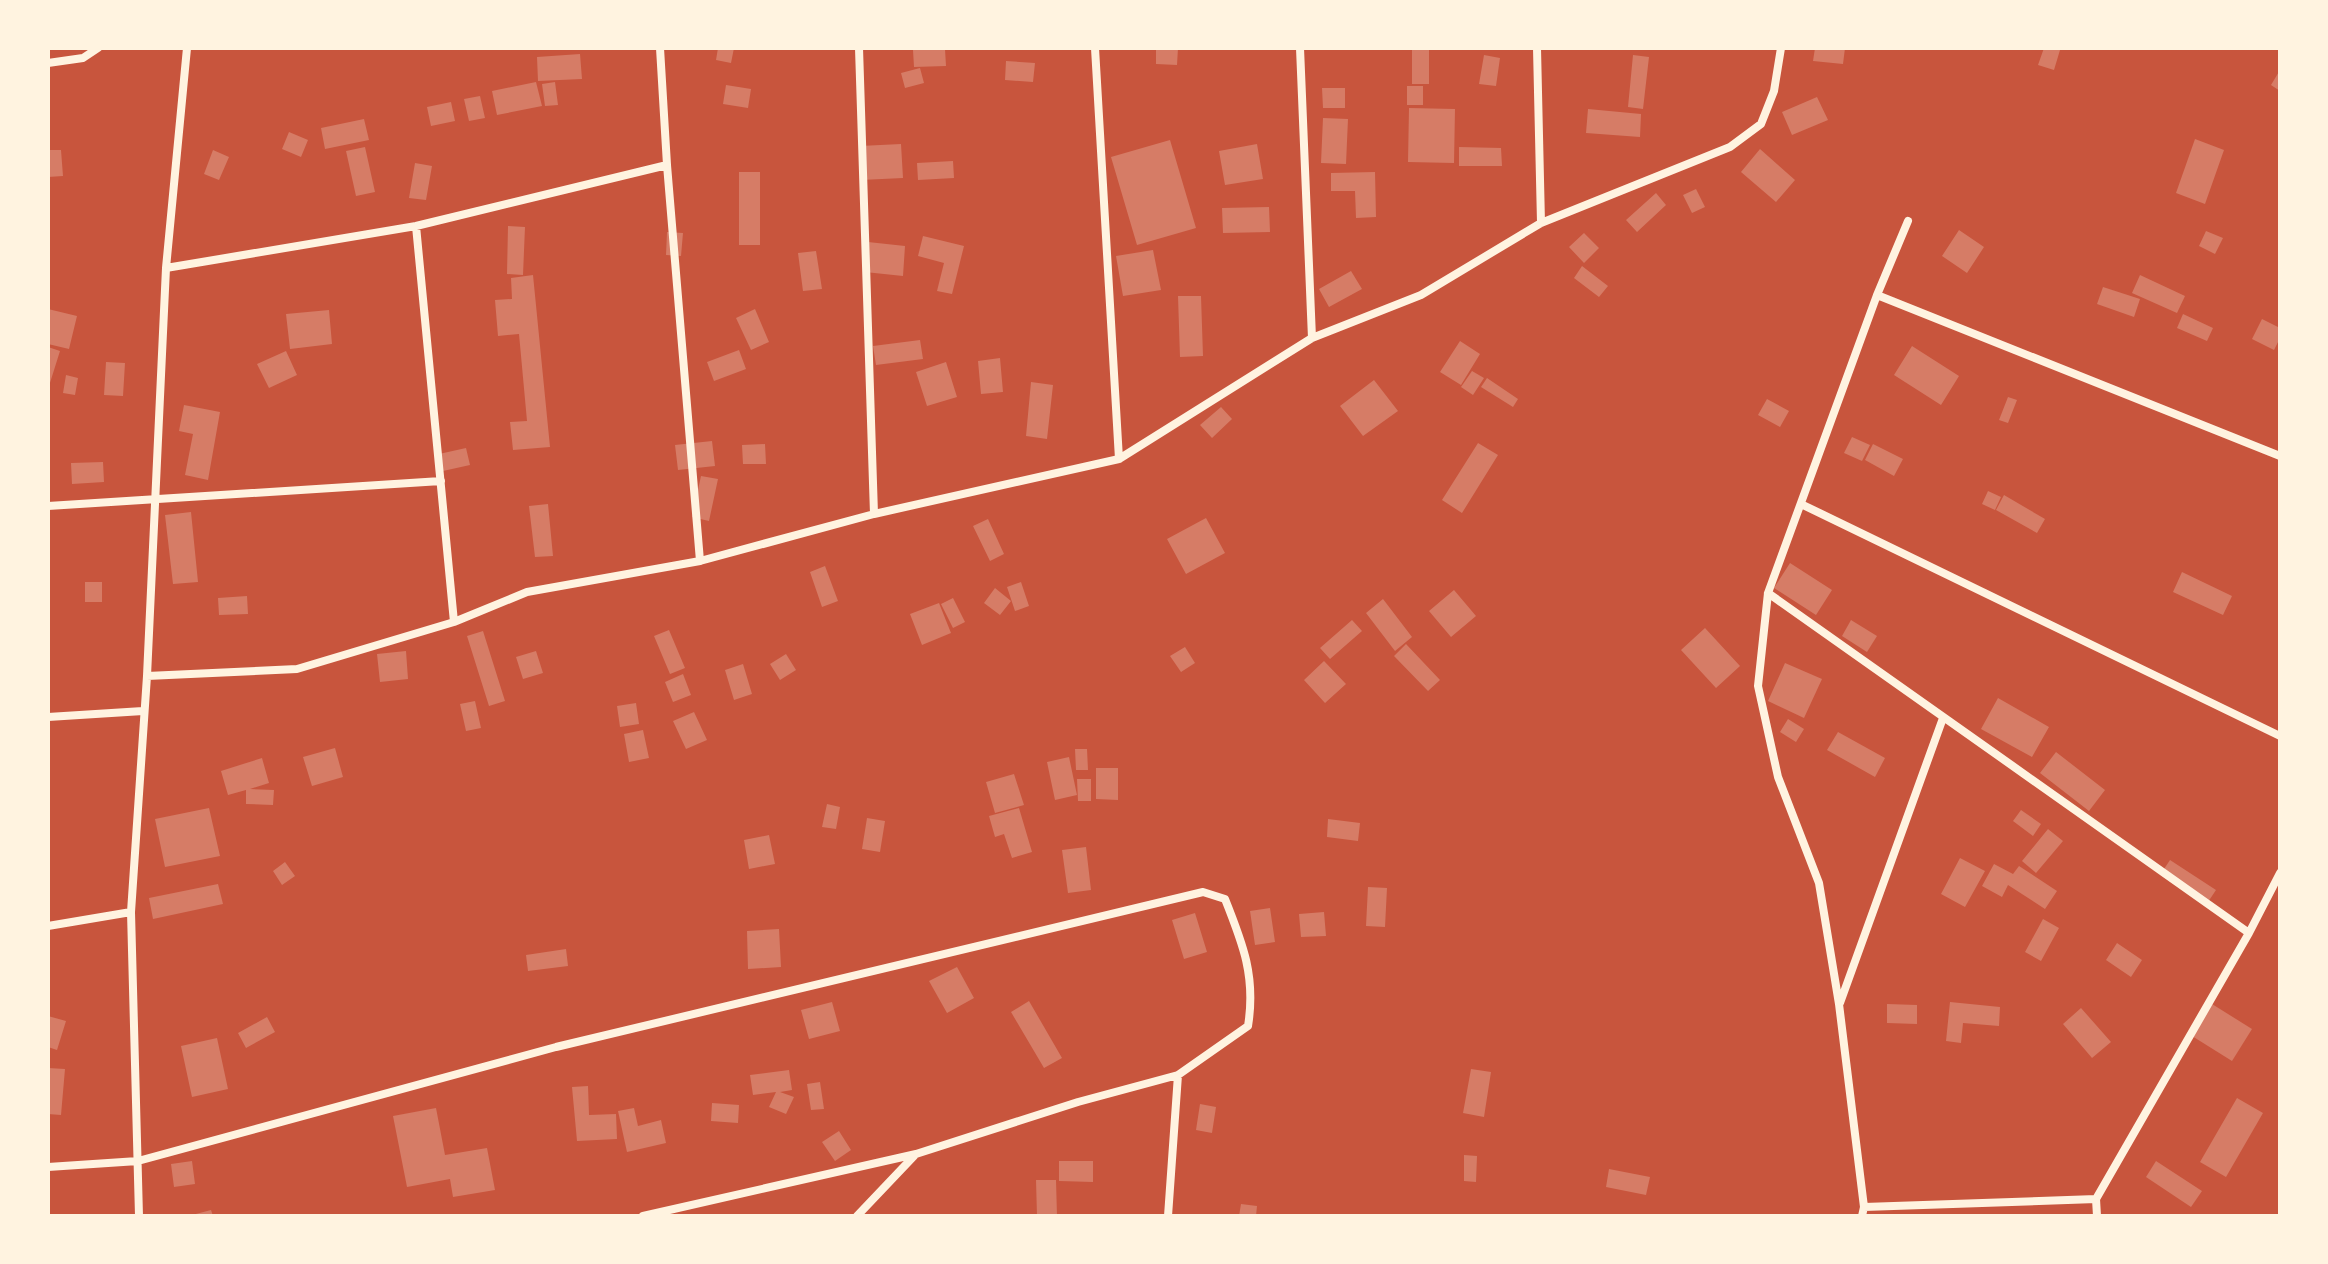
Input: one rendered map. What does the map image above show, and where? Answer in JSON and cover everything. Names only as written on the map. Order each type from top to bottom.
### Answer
[{"type":"street","points":[[48,63],[83,58],[98,48]]},
{"type":"street","points":[[139,1216],[131,912],[147,676],[166,268],[187,48]]},
{"type":"street","points":[[660,48],[700,561]]},
{"type":"street","points":[[859,48],[874,514]]},
{"type":"street","points":[[1095,48],[1119,459]]},
{"type":"street","points":[[1300,48],[1312,338]]},
{"type":"street","points":[[1537,48],[1541,223]]},
{"type":"street","points":[[147,676],[297,669],[454,622],[527,592],[700,561],[874,514],[1119,459],[1312,338],[1421,295],[1541,223],[1730,147],[1761,124],[1774,91],[1781,48]]},
{"type":"street","points":[[166,268],[416,226],[667,165]]},
{"type":"street","points":[[1908,221],[1877,295],[1768,593],[1758,686],[1778,777],[1819,883],[1839,1004],[1863,1211],[2096,1199]]},
{"type":"street","points":[[416,226],[454,622]]},
{"type":"street","points":[[1877,295],[2280,456]]},
{"type":"street","points":[[48,506],[441,481]]},
{"type":"street","points":[[1801,504],[2280,736]]},
{"type":"street","points":[[1768,593],[2249,933]]},
{"type":"street","points":[[48,717],[143,711]]},
{"type":"street","points":[[1839,1004],[1943,718]]},
{"type":"street","points":[[2097,1216],[2096,1199],[2276,886],[2280,873]]},
{"type":"street","points":[[48,1167],[138,1161],[556,1047],[1203,892],[1225,899],[1244,949],[1253,1000],[1248,1026],[1178,1075],[1078,1102],[916,1154],[643,1216]]},
{"type":"street","points":[[48,926],[131,912]]},
{"type":"street","points":[[1168,1216],[1178,1075]]},
{"type":"street","points":[[857,1216],[916,1154]]},
{"type":"street","points":[[868,1203],[868,1216]]},
{"type":"building","points":[[718,48],[734,48],[731,63],[716,60]]},
{"type":"building","points":[[1156,48],[1178,48],[1177,65],[1156,64]]},
{"type":"building","points":[[1412,48],[1429,48],[1429,84],[1412,84]]},
{"type":"building","points":[[1815,48],[1845,48],[1843,64],[1813,61]]},
{"type":"building","points":[[2044,48],[2060,50],[2054,70],[2038,65]]},
{"type":"building","points":[[945,49],[946,66],[914,67],[913,50]]},
{"type":"building","points":[[580,54],[582,79],[538,81],[537,57]]},
{"type":"building","points":[[1484,55],[1500,58],[1496,86],[1479,84]]},
{"type":"building","points":[[1633,55],[1649,57],[1643,109],[1628,107]]},
{"type":"building","points":[[1006,61],[1035,63],[1033,82],[1005,80]]},
{"type":"building","points":[[920,68],[924,83],[905,88],[901,73]]},
{"type":"building","points":[[2280,70],[2280,91],[2271,85]]},
{"type":"building","points":[[536,82],[542,106],[497,115],[492,91]]},
{"type":"building","points":[[555,82],[558,105],[545,106],[542,84]]},
{"type":"building","points":[[726,85],[751,89],[748,108],[723,104]]},
{"type":"building","points":[[1407,86],[1423,86],[1423,105],[1407,105]]},
{"type":"building","points":[[1322,88],[1345,88],[1345,108],[1323,108]]},
{"type":"building","points":[[480,96],[485,118],[469,121],[464,99]]},
{"type":"building","points":[[1817,97],[1828,120],[1792,135],[1782,112]]},
{"type":"building","points":[[451,102],[455,121],[431,126],[427,107]]},
{"type":"building","points":[[1409,108],[1455,109],[1454,163],[1408,162]]},
{"type":"building","points":[[1588,109],[1641,114],[1640,137],[1586,133]]},
{"type":"building","points":[[1323,118],[1348,119],[1346,164],[1321,163]]},
{"type":"building","points":[[364,119],[369,140],[325,149],[321,128]]},
{"type":"building","points":[[289,132],[308,140],[301,157],[282,149]]},
{"type":"building","points":[[2195,139],[2224,150],[2205,204],[2176,193]]},
{"type":"building","points":[[1170,140],[1196,228],[1137,245],[1111,157]]},
{"type":"building","points":[[901,144],[903,178],[861,180],[860,146]]},
{"type":"building","points":[[1257,144],[1263,179],[1225,185],[1219,151]]},
{"type":"building","points":[[365,147],[375,192],[356,196],[346,151]]},
{"type":"building","points":[[1459,147],[1501,148],[1502,166],[1459,166]]},
{"type":"building","points":[[1760,149],[1795,180],[1776,202],[1741,172]]},
{"type":"building","points":[[48,150],[61,150],[63,176],[48,177]]},
{"type":"building","points":[[213,150],[229,157],[219,180],[204,174]]},
{"type":"building","points":[[953,161],[954,178],[918,180],[917,163]]},
{"type":"building","points":[[415,163],[432,166],[426,200],[409,198]]},
{"type":"building","points":[[739,172],[760,172],[760,245],[739,245]]},
{"type":"building","points":[[1375,172],[1376,217],[1356,218],[1355,191],[1331,191],[1331,173]]},
{"type":"building","points":[[1696,189],[1705,207],[1692,213],[1683,195]]},
{"type":"building","points":[[1656,193],[1666,205],[1637,232],[1626,220]]},
{"type":"building","points":[[1269,207],[1270,232],[1223,233],[1222,208]]},
{"type":"building","points":[[508,226],[525,227],[523,275],[507,274]]},
{"type":"building","points":[[1959,230],[1984,247],[1967,273],[1942,256]]},
{"type":"building","points":[[2206,231],[2223,238],[2215,254],[2199,246]]},
{"type":"building","points":[[667,232],[683,233],[681,256],[666,255]]},
{"type":"building","points":[[1584,233],[1599,248],[1584,263],[1569,247]]},
{"type":"building","points":[[923,236],[964,246],[952,294],[937,291],[944,263],[918,256]]},
{"type":"building","points":[[868,242],[905,246],[903,276],[865,272]]},
{"type":"building","points":[[1153,250],[1161,290],[1123,296],[1116,256]]},
{"type":"building","points":[[816,251],[822,289],[803,291],[798,253]]},
{"type":"building","points":[[1582,266],[1608,286],[1599,297],[1574,278]]},
{"type":"building","points":[[1351,271],[1362,289],[1329,307],[1319,289]]},
{"type":"building","points":[[533,275],[550,447],[513,450],[510,422],[527,421],[519,334],[498,336],[495,300],[512,299],[511,278]]},
{"type":"building","points":[[2140,275],[2185,296],[2177,313],[2132,293]]},
{"type":"building","points":[[2103,287],[2140,299],[2134,317],[2097,304]]},
{"type":"building","points":[[1178,296],[1201,296],[1203,356],[1180,357]]},
{"type":"building","points":[[48,309],[77,316],[69,349],[48,344]]},
{"type":"building","points":[[755,309],[769,342],[751,350],[736,318]]},
{"type":"building","points":[[329,310],[332,344],[290,349],[286,314]]},
{"type":"building","points":[[2183,314],[2213,328],[2207,341],[2177,328]]},
{"type":"building","points":[[2262,319],[2280,328],[2280,338],[2274,350],[2252,339]]},
{"type":"building","points":[[920,340],[923,359],[876,365],[873,346]]},
{"type":"building","points":[[1460,341],[1480,354],[1461,385],[1440,372]]},
{"type":"building","points":[[1912,346],[1959,376],[1941,405],[1894,375]]},
{"type":"building","points":[[48,347],[60,351],[49,386],[48,386]]},
{"type":"building","points":[[739,350],[746,369],[714,381],[707,362]]},
{"type":"building","points":[[286,351],[297,375],[269,388],[257,364]]},
{"type":"building","points":[[1000,358],[1003,392],[981,394],[978,361]]},
{"type":"building","points":[[106,362],[125,363],[123,396],[104,395]]},
{"type":"building","points":[[946,362],[957,397],[927,406],[916,372]]},
{"type":"building","points":[[1472,371],[1484,378],[1473,395],[1461,387]]},
{"type":"building","points":[[66,375],[78,378],[75,395],[63,393]]},
{"type":"building","points":[[1487,378],[1518,399],[1513,407],[1481,387]]},
{"type":"building","points":[[1374,380],[1398,411],[1363,436],[1340,406]]},
{"type":"building","points":[[1031,382],[1053,385],[1047,439],[1026,436]]},
{"type":"building","points":[[2008,397],[2017,400],[2008,423],[1999,420]]},
{"type":"building","points":[[1767,399],[1789,411],[1780,427],[1758,415]]},
{"type":"building","points":[[184,405],[220,412],[208,480],[185,475],[193,434],[179,431]]},
{"type":"building","points":[[1221,407],[1232,419],[1212,438],[1200,425]]},
{"type":"building","points":[[1852,437],[1870,445],[1862,461],[1844,453]]},
{"type":"building","points":[[712,441],[715,466],[678,470],[675,445]]},
{"type":"building","points":[[1478,443],[1498,455],[1462,513],[1442,500]]},
{"type":"building","points":[[765,444],[766,464],[743,464],[742,445]]},
{"type":"building","points":[[1873,444],[1903,459],[1894,476],[1865,460]]},
{"type":"building","points":[[466,448],[470,465],[443,471],[439,454]]},
{"type":"building","points":[[103,462],[104,482],[72,484],[71,463]]},
{"type":"building","points":[[701,476],[718,479],[709,521],[692,517]]},
{"type":"building","points":[[1988,491],[2001,497],[1995,510],[1982,504]]},
{"type":"building","points":[[2004,495],[2045,519],[2037,533],[1996,510]]},
{"type":"building","points":[[548,504],[553,556],[535,557],[529,506]]},
{"type":"building","points":[[191,512],[198,582],[173,584],[165,515]]},
{"type":"building","points":[[1206,518],[1225,553],[1186,574],[1167,539]]},
{"type":"building","points":[[988,519],[1004,554],[990,561],[973,526]]},
{"type":"building","points":[[1790,563],[1832,590],[1816,615],[1774,588]]},
{"type":"building","points":[[825,566],[838,601],[822,607],[810,572]]},
{"type":"building","points":[[2182,572],[2232,596],[2223,615],[2173,592]]},
{"type":"building","points":[[85,582],[102,582],[102,602],[85,602]]},
{"type":"building","points":[[1021,582],[1029,606],[1015,611],[1007,587]]},
{"type":"building","points":[[995,588],[1011,601],[1000,615],[984,603]]},
{"type":"building","points":[[1454,590],[1476,616],[1451,637],[1429,611]]},
{"type":"building","points":[[247,596],[248,614],[219,615],[218,598]]},
{"type":"building","points":[[953,598],[965,622],[953,628],[941,604]]},
{"type":"building","points":[[1383,599],[1412,637],[1395,651],[1366,613]]},
{"type":"building","points":[[939,603],[951,633],[922,645],[910,614]]},
{"type":"building","points":[[1352,620],[1362,631],[1330,659],[1320,648]]},
{"type":"building","points":[[1851,620],[1877,636],[1867,652],[1842,636]]},
{"type":"building","points":[[1705,628],[1740,666],[1716,688],[1681,650]]},
{"type":"building","points":[[669,630],[685,668],[670,674],[654,636]]},
{"type":"building","points":[[483,631],[505,701],[489,706],[467,636]]},
{"type":"building","points":[[1406,644],[1440,680],[1428,691],[1394,656]]},
{"type":"building","points":[[1185,647],[1195,663],[1181,672],[1170,656]]},
{"type":"building","points":[[406,651],[408,679],[380,682],[377,654]]},
{"type":"building","points":[[536,651],[543,673],[523,679],[516,657]]},
{"type":"building","points":[[786,654],[796,670],[780,680],[770,664]]},
{"type":"building","points":[[1324,661],[1346,684],[1325,703],[1304,680]]},
{"type":"building","points":[[1785,663],[1822,679],[1804,718],[1768,701]]},
{"type":"building","points":[[743,664],[752,694],[734,700],[725,670]]},
{"type":"building","points":[[683,674],[691,695],[673,702],[665,682]]},
{"type":"building","points":[[1998,698],[2049,727],[2032,757],[1981,729]]},
{"type":"building","points":[[475,701],[481,728],[466,731],[460,704]]},
{"type":"building","points":[[636,703],[639,724],[620,727],[617,706]]},
{"type":"building","points":[[694,712],[707,740],[686,749],[673,721]]},
{"type":"building","points":[[1788,719],[1804,729],[1796,742],[1780,732]]},
{"type":"building","points":[[643,730],[649,758],[629,762],[624,734]]},
{"type":"building","points":[[1838,732],[1885,758],[1875,777],[1827,750]]},
{"type":"building","points":[[335,748],[343,777],[312,786],[303,757]]},
{"type":"building","points":[[1075,749],[1087,749],[1088,770],[1076,770]]},
{"type":"building","points":[[2056,752],[2105,790],[2089,811],[2040,773]]},
{"type":"building","points":[[1069,757],[1077,795],[1055,800],[1047,762]]},
{"type":"building","points":[[262,758],[269,783],[250,789],[274,790],[273,805],[246,804],[246,790],[228,795],[221,771]]},
{"type":"building","points":[[1096,768],[1118,768],[1118,800],[1096,799]]},
{"type":"building","points":[[1014,774],[1024,805],[995,813],[986,782]]},
{"type":"building","points":[[1077,779],[1091,779],[1091,801],[1078,801]]},
{"type":"building","points":[[827,804],[840,807],[836,829],[822,827]]},
{"type":"building","points":[[209,808],[220,856],[165,867],[155,819]]},
{"type":"building","points":[[1019,808],[1032,852],[1012,858],[1004,834],[995,837],[989,816]]},
{"type":"building","points":[[2021,810],[2041,824],[2033,836],[2013,821]]},
{"type":"building","points":[[867,818],[885,821],[880,852],[862,849]]},
{"type":"building","points":[[1328,819],[1360,823],[1358,841],[1327,837]]},
{"type":"building","points":[[2048,829],[2063,841],[2036,873],[2022,861]]},
{"type":"building","points":[[769,835],[775,864],[749,869],[744,840]]},
{"type":"building","points":[[1086,847],[1091,890],[1068,893],[1062,850]]},
{"type":"building","points":[[1960,858],[1985,871],[1965,907],[1941,894]]},
{"type":"building","points":[[2170,860],[2216,890],[2206,905],[2160,875]]},
{"type":"building","points":[[285,862],[295,876],[282,885],[273,871]]},
{"type":"building","points":[[1994,864],[2013,874],[2019,866],[2057,891],[2045,909],[2008,885],[2002,897],[1982,886]]},
{"type":"building","points":[[218,884],[223,904],[153,919],[149,898]]},
{"type":"building","points":[[1368,887],[1387,888],[1385,927],[1366,926]]},
{"type":"building","points":[[1270,908],[1275,942],[1255,945],[1250,911]]},
{"type":"building","points":[[1324,912],[1326,936],[1301,937],[1299,914]]},
{"type":"building","points":[[1195,913],[1207,952],[1184,959],[1172,920]]},
{"type":"building","points":[[2043,919],[2059,928],[2041,961],[2025,952]]},
{"type":"building","points":[[779,929],[781,967],[748,969],[747,931]]},
{"type":"building","points":[[2117,943],[2142,960],[2131,977],[2106,960]]},
{"type":"building","points":[[566,949],[568,966],[528,971],[526,955]]},
{"type":"building","points":[[957,967],[974,998],[947,1013],[929,981]]},
{"type":"building","points":[[1029,1001],[1062,1058],[1044,1068],[1011,1012]]},
{"type":"building","points":[[832,1002],[840,1031],[809,1039],[801,1010]]},
{"type":"building","points":[[1950,1002],[2000,1007],[1999,1026],[1963,1023],[1961,1043],[1946,1041]]},
{"type":"building","points":[[1887,1004],[1917,1005],[1917,1024],[1887,1023]]},
{"type":"building","points":[[2212,1004],[2252,1029],[2232,1061],[2192,1036]]},
{"type":"building","points":[[2081,1008],[2111,1042],[2092,1058],[2063,1024]]},
{"type":"building","points":[[48,1016],[66,1021],[57,1050],[48,1047]]},
{"type":"building","points":[[267,1017],[275,1032],[246,1048],[238,1033]]},
{"type":"building","points":[[217,1038],[228,1089],[192,1097],[181,1046]]},
{"type":"building","points":[[48,1068],[65,1069],[61,1115],[48,1114]]},
{"type":"building","points":[[1471,1069],[1491,1072],[1484,1117],[1463,1113]]},
{"type":"building","points":[[789,1070],[792,1090],[780,1092],[794,1097],[786,1114],[769,1107],[776,1092],[753,1095],[750,1075]]},
{"type":"building","points":[[820,1082],[824,1109],[811,1110],[807,1084]]},
{"type":"building","points":[[588,1086],[589,1115],[616,1114],[617,1139],[577,1141],[572,1087]]},
{"type":"building","points":[[2237,1098],[2263,1113],[2226,1177],[2200,1162]]},
{"type":"building","points":[[712,1103],[739,1105],[738,1123],[711,1121]]},
{"type":"building","points":[[1200,1104],[1216,1107],[1212,1133],[1196,1130]]},
{"type":"building","points":[[436,1108],[445,1155],[487,1148],[495,1190],[453,1197],[450,1179],[407,1187],[393,1116]]},
{"type":"building","points":[[634,1108],[638,1126],[661,1120],[666,1143],[627,1152],[618,1111]]},
{"type":"building","points":[[839,1131],[851,1150],[835,1161],[822,1142]]},
{"type":"building","points":[[1464,1155],[1477,1156],[1476,1182],[1464,1181]]},
{"type":"building","points":[[192,1161],[195,1184],[174,1187],[171,1164]]},
{"type":"building","points":[[1059,1161],[1093,1161],[1093,1182],[1059,1181]]},
{"type":"building","points":[[2156,1161],[2202,1191],[2191,1207],[2146,1177]]},
{"type":"building","points":[[1609,1169],[1650,1177],[1646,1195],[1606,1187]]},
{"type":"building","points":[[1036,1180],[1056,1180],[1057,1216],[1037,1216]]},
{"type":"building","points":[[1241,1204],[1257,1206],[1256,1216],[1239,1216]]},
{"type":"building","points":[[211,1210],[213,1216],[192,1216],[192,1215]]}]
